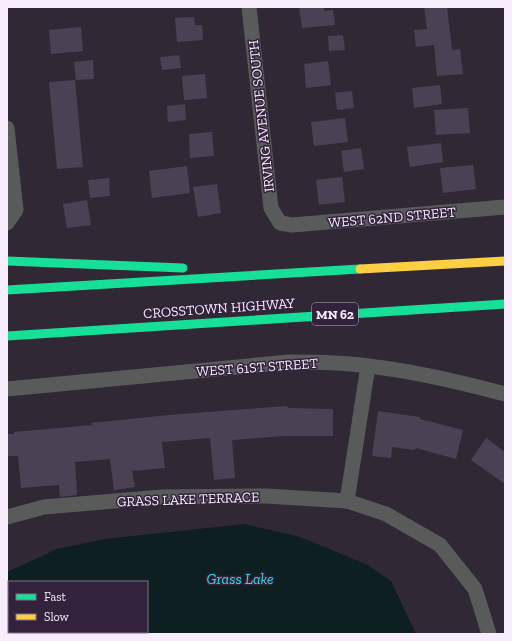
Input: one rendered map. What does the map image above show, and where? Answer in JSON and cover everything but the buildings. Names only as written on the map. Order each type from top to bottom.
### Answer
[{"type":"highway","points":[[7,261],[188,268]]},
{"type":"highway","name":"CROSSTOWN HIGHWAY","points":[[7,290],[505,261]]},
{"type":"highway","points":[[212,269],[314,273]]},
{"type":"highway","name":"CROSSTOWN HIGHWAY","points":[[7,336],[505,304]]},
{"type":"highway","points":[[67,341],[165,325]]},
{"type":"street","name":"IRVING AVENUE SOUTH","points":[[249,7],[271,208],[280,223]]},
{"type":"street","points":[[7,128],[16,210],[7,224]]},
{"type":"street","name":"WEST 62ND STREET","points":[[280,223],[292,225],[505,207]]},
{"type":"street","name":"WEST 61ST STREET","points":[[7,389],[289,362],[333,363],[368,366],[434,377],[505,394]]},
{"type":"street","points":[[347,501],[368,366]]},
{"type":"street","name":"GRASS LAKE TERRACE","points":[[7,517],[44,507],[162,497],[266,496],[347,501],[386,514],[440,545],[475,589],[489,634]]},
{"type":"water","name":"Grass Lake","points":[[244,524],[300,537],[368,565],[391,581],[416,634],[7,634],[7,572],[57,549],[105,539]]},
{"type":"traffic: fast","points":[[7,261],[183,268]]},
{"type":"traffic: fast","points":[[7,290],[360,269]]},
{"type":"traffic: fast","points":[[7,336],[505,304]]},
{"type":"traffic: slow","points":[[360,269],[505,261]]}]
